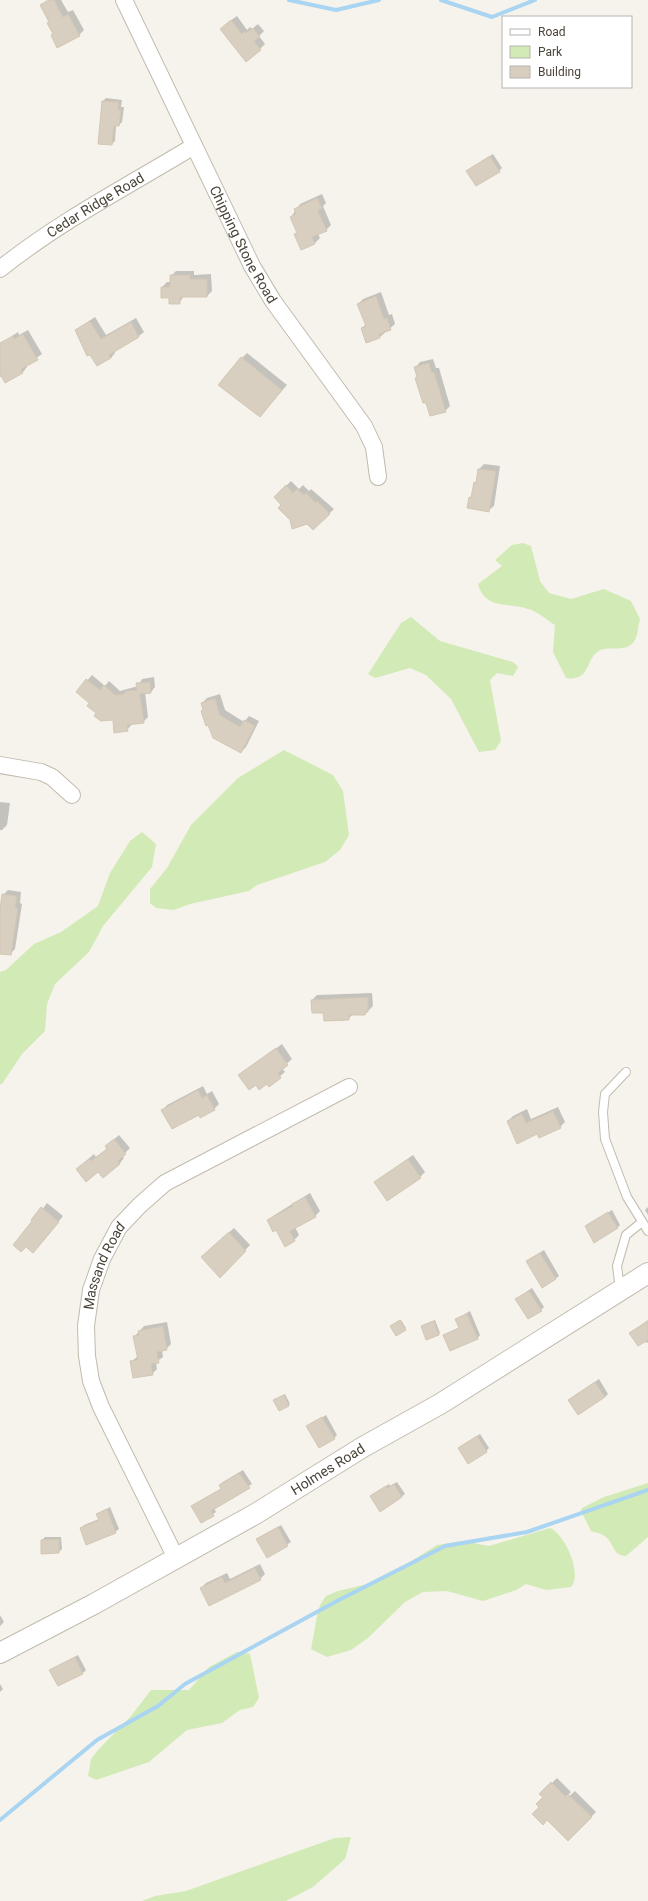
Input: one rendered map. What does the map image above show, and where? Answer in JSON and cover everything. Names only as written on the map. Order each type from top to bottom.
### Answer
[{"type":"street","name":"Chipping Stone Road","points":[[124,0],[262,284],[364,426],[374,446],[378,477]]},
{"type":"street","name":"Cedar Ridge Road","points":[[0,269],[68,220],[194,146]]},
{"type":"street","points":[[0,765],[41,772],[52,777],[72,795]]},
{"type":"street","name":"Massand Road","points":[[176,1558],[101,1407],[91,1381],[87,1356],[86,1326],[91,1290],[102,1259],[119,1227],[140,1205],[165,1183],[349,1087]]},
{"type":"street","name":"Holmes Road","points":[[0,1653],[94,1604],[257,1513],[363,1447],[440,1404],[648,1273]]},
{"type":"lane","points":[[626,1072],[605,1094],[603,1112],[605,1139],[627,1197],[648,1231]]},
{"type":"lane","points":[[620,1291],[617,1266],[626,1235],[642,1222]]},
{"type":"green space","points":[[523,543],[531,546],[540,581],[549,593],[571,599],[604,589],[631,601],[640,619],[636,638],[632,644],[625,648],[604,649],[597,652],[581,676],[566,678],[553,652],[555,625],[531,610],[498,604],[486,598],[481,592],[478,584],[502,566],[495,560],[512,545]]},
{"type":"green space","points":[[411,617],[440,641],[513,662],[518,667],[513,676],[497,673],[490,680],[501,741],[495,750],[479,752],[451,699],[426,675],[410,668],[375,678],[368,674],[401,623]]},
{"type":"green space","points":[[284,750],[333,775],[343,791],[349,835],[340,850],[325,862],[257,885],[249,891],[190,904],[174,910],[156,908],[150,903],[150,889],[167,868],[191,825],[238,778]]},
{"type":"green space","points":[[142,832],[156,844],[152,867],[103,926],[89,952],[55,984],[47,1004],[45,1031],[22,1054],[2,1084],[0,1084],[0,972],[6,970],[34,944],[61,932],[98,906],[110,873],[130,841]]},
{"type":"green space","points":[[648,1483],[648,1537],[626,1556],[619,1554],[605,1536],[591,1531],[581,1511],[582,1508],[604,1497]]},
{"type":"green space","points":[[550,1528],[561,1538],[571,1555],[575,1574],[571,1587],[546,1590],[526,1584],[516,1590],[483,1601],[447,1591],[423,1592],[405,1602],[368,1638],[351,1650],[327,1657],[311,1649],[318,1611],[326,1596],[338,1591],[380,1581],[437,1545],[463,1541],[489,1546]]},
{"type":"green space","points":[[237,1652],[250,1654],[259,1698],[253,1707],[240,1710],[222,1723],[187,1730],[149,1762],[96,1780],[88,1776],[91,1759],[131,1716],[151,1690],[189,1690],[209,1667]]},
{"type":"green space","points":[[351,1837],[345,1859],[313,1887],[286,1901],[142,1901],[155,1896],[186,1891],[335,1838]]},
{"type":"building","points":[[49,0],[54,0],[63,17],[68,14],[80,36],[57,48],[51,35],[53,34],[47,23],[49,22],[40,5]]},
{"type":"building","points":[[231,20],[242,34],[253,28],[260,37],[254,41],[261,50],[246,62],[220,29]]},
{"type":"building","points":[[102,101],[119,102],[118,110],[121,110],[119,126],[114,126],[112,145],[98,144]]},
{"type":"building","points":[[490,156],[500,172],[476,186],[466,171]]},
{"type":"building","points":[[317,198],[322,208],[318,211],[327,231],[312,237],[315,244],[301,250],[294,234],[297,233],[290,217],[296,214],[294,209]]},
{"type":"building","points":[[170,275],[190,275],[190,279],[207,279],[207,297],[180,297],[180,304],[169,304],[169,298],[161,298],[161,287],[170,287]]},
{"type":"building","points":[[376,296],[384,319],[387,318],[391,330],[379,334],[380,338],[366,343],[361,328],[366,326],[357,304]]},
{"type":"building","points":[[90,321],[101,339],[131,322],[139,337],[109,355],[111,358],[97,366],[90,355],[87,356],[75,330]]},
{"type":"building","points":[[23,334],[38,360],[21,369],[23,373],[5,383],[0,374],[0,343],[13,336],[14,339]]},
{"type":"building","points":[[241,357],[282,390],[260,417],[218,385]]},
{"type":"building","points":[[429,363],[432,373],[434,372],[446,412],[430,416],[426,403],[423,403],[415,378],[417,377],[414,367]]},
{"type":"building","points":[[478,469],[496,471],[489,512],[467,508],[469,497],[471,498],[474,482],[476,483]]},
{"type":"building","points":[[286,485],[293,493],[297,489],[304,495],[306,493],[316,503],[317,501],[330,514],[313,530],[307,524],[292,529],[290,520],[278,508],[281,505],[274,497]]},
{"type":"building","points":[[86,679],[100,690],[104,685],[115,695],[124,694],[126,691],[137,690],[136,683],[150,682],[151,693],[140,694],[144,723],[127,725],[128,731],[114,733],[113,720],[101,721],[94,716],[96,713],[87,706],[89,703],[76,692]]},
{"type":"building","points":[[215,698],[220,715],[240,727],[244,720],[255,726],[241,753],[213,738],[208,725],[206,726],[201,711],[203,710],[201,703]]},
{"type":"building","points":[[2,894],[17,896],[15,908],[18,908],[11,955],[0,954],[0,910]]},
{"type":"building","points":[[368,997],[368,1012],[365,1012],[365,1015],[349,1015],[349,1020],[324,1021],[323,1013],[312,1013],[311,1000]]},
{"type":"building","points":[[276,1048],[288,1065],[278,1073],[281,1078],[269,1087],[267,1084],[259,1090],[256,1085],[249,1090],[238,1075]]},
{"type":"building","points":[[198,1090],[202,1098],[207,1095],[215,1110],[200,1118],[199,1115],[172,1129],[161,1110]]},
{"type":"building","points":[[553,1111],[561,1128],[539,1138],[537,1134],[517,1144],[507,1121],[522,1114],[526,1123]]},
{"type":"building","points":[[114,1139],[126,1154],[118,1161],[120,1164],[103,1178],[98,1172],[86,1182],[76,1169],[89,1159],[91,1161],[107,1149],[105,1146]]},
{"type":"building","points":[[408,1159],[421,1178],[387,1201],[374,1182]]},
{"type":"building","points":[[305,1197],[316,1217],[290,1231],[295,1241],[285,1247],[276,1230],[273,1232],[267,1220],[293,1206],[292,1204]]},
{"type":"building","points":[[41,1207],[59,1222],[33,1253],[26,1247],[21,1252],[13,1245]]},
{"type":"building","points":[[608,1212],[618,1228],[594,1243],[585,1226]]},
{"type":"building","points":[[229,1232],[246,1251],[220,1278],[201,1257]]},
{"type":"building","points":[[540,1253],[556,1279],[542,1288],[526,1261]]},
{"type":"building","points":[[529,1291],[542,1311],[528,1319],[515,1299]]},
{"type":"building","points":[[467,1314],[478,1339],[450,1351],[443,1335],[459,1328],[455,1319]]},
{"type":"building","points":[[400,1320],[406,1330],[396,1336],[390,1326]]},
{"type":"building","points":[[434,1321],[439,1335],[426,1340],[421,1326]]},
{"type":"building","points":[[648,1321],[648,1340],[638,1346],[629,1333]]},
{"type":"building","points":[[163,1326],[167,1350],[157,1352],[159,1363],[151,1364],[153,1375],[133,1378],[130,1361],[138,1360],[133,1336],[139,1335],[138,1331]]},
{"type":"building","points":[[595,1382],[605,1397],[578,1415],[568,1400]]},
{"type":"building","points":[[284,1395],[289,1406],[279,1411],[273,1400]]},
{"type":"building","points":[[322,1417],[335,1439],[319,1448],[306,1426]]},
{"type":"building","points":[[477,1436],[487,1452],[468,1464],[458,1448]]},
{"type":"building","points":[[239,1473],[250,1488],[211,1511],[214,1516],[201,1523],[191,1506],[221,1489],[219,1485]]},
{"type":"building","points":[[394,1484],[402,1497],[380,1512],[370,1496],[386,1486],[387,1488]]},
{"type":"building","points":[[107,1509],[116,1533],[86,1545],[80,1528],[99,1520],[96,1514]]},
{"type":"building","points":[[278,1527],[288,1546],[267,1558],[256,1539]]},
{"type":"building","points":[[59,1539],[59,1553],[41,1554],[41,1540]]},
{"type":"building","points":[[255,1568],[261,1580],[209,1606],[200,1588],[222,1577],[225,1583]]},
{"type":"building","points":[[75,1657],[83,1674],[58,1686],[49,1670]]},
{"type":"building","points":[[551,1782],[567,1798],[569,1795],[592,1817],[568,1841],[547,1820],[543,1825],[532,1814],[539,1807],[536,1804],[543,1797],[539,1794]]},
{"type":"waterway","points":[[289,0],[336,10],[379,0]]},
{"type":"waterway","points":[[441,0],[492,17],[535,0]]},
{"type":"waterway","points":[[0,1820],[97,1740],[158,1706],[185,1684],[337,1601],[445,1546],[527,1532],[648,1490]]}]
